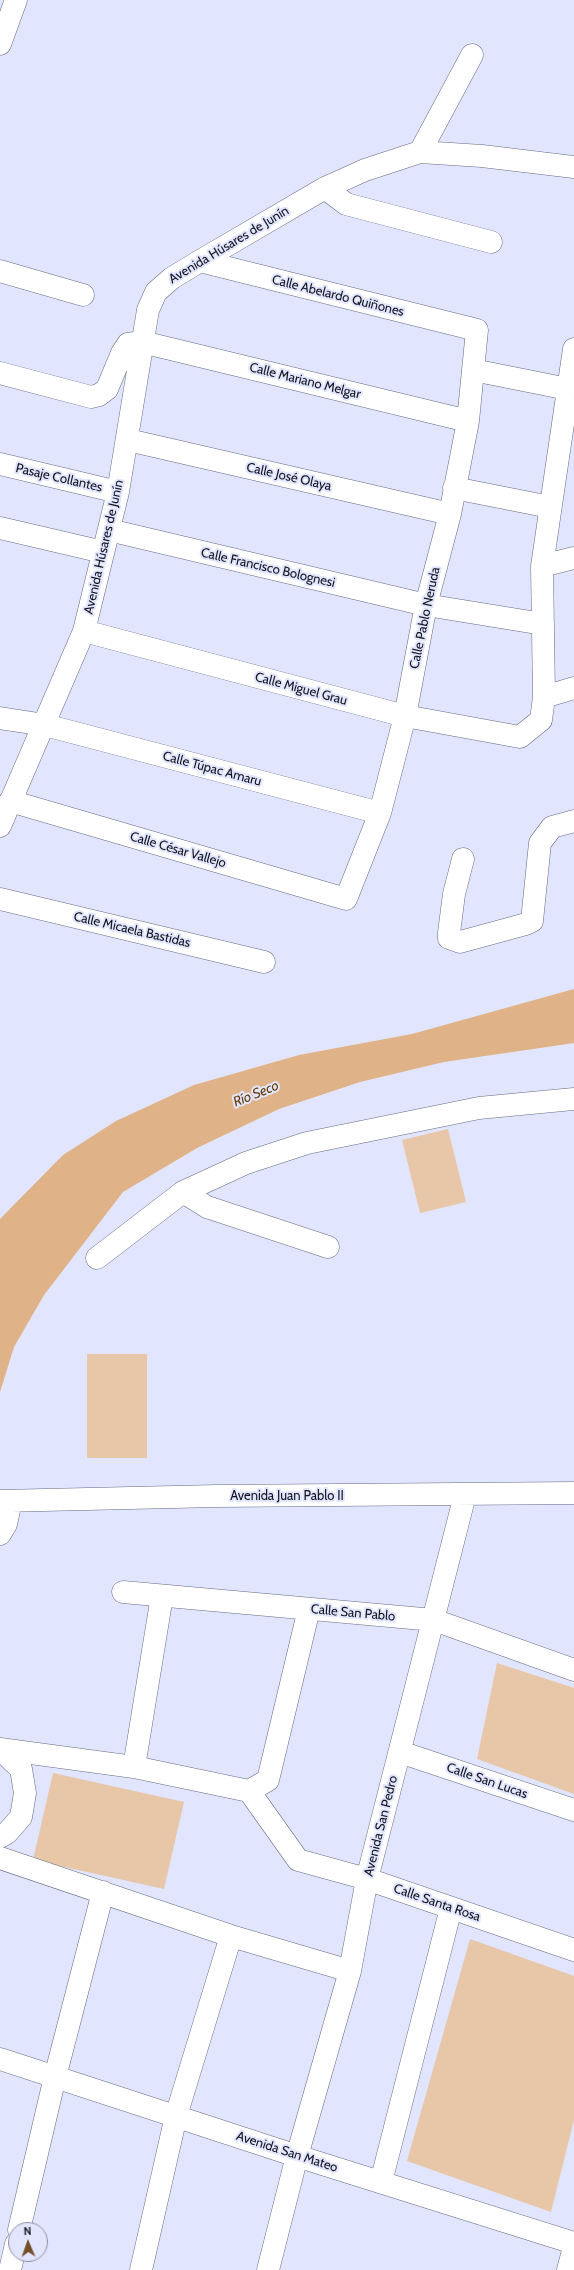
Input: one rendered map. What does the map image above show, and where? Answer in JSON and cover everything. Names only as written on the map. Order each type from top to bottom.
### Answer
[{"type":"street","points":[[0,44],[16,0]]},
{"type":"street","points":[[420,152],[472,55]]},
{"type":"street","name":"Avenida Húsares de Junín","points":[[0,826],[45,725],[84,631],[118,492],[128,440],[148,310],[156,292],[172,278],[325,188],[365,170],[420,152],[482,156],[574,167]]},
{"type":"street","points":[[325,188],[346,204],[491,242]]},
{"type":"street","name":"Calle Abelardo Quiñones","points":[[200,261],[476,330]]},
{"type":"street","points":[[0,271],[83,295]]},
{"type":"street","name":"Calle Pablo Neruda","points":[[346,899],[380,813],[405,716],[426,605],[450,514],[468,421],[476,330]]},
{"type":"street","points":[[0,373],[91,397],[99,395],[107,389],[122,353],[128,344],[142,342]]},
{"type":"street","name":"Calle Mariano Melgar","points":[[142,342],[468,421]]},
{"type":"street","points":[[574,349],[568,389],[567,441],[550,507],[542,566],[544,697],[574,688]]},
{"type":"street","points":[[473,370],[568,389]]},
{"type":"street","name":"Calle José Olaya","points":[[128,440],[450,514]]},
{"type":"street","name":"Pasaje Collantes","points":[[0,464],[118,492]]},
{"type":"street","points":[[454,488],[550,507]]},
{"type":"street","points":[[0,528],[103,552]]},
{"type":"street","name":"Calle Francisco Bolognesi","points":[[109,530],[426,605],[543,624]]},
{"type":"street","points":[[542,566],[574,558]]},
{"type":"street","name":"Calle Miguel Grau","points":[[84,631],[405,716],[520,737],[541,720],[544,697]]},
{"type":"street","name":"Calle Túpac Amaru","points":[[0,718],[45,725],[380,813]]},
{"type":"street","name":"Calle César Vallejo","points":[[10,801],[346,899]]},
{"type":"street","points":[[463,859],[454,894],[449,933],[449,938],[460,942],[532,921],[540,843],[552,827],[574,820]]},
{"type":"street","name":"Calle Micaela Bastidas","points":[[0,899],[264,962]]},
{"type":"street","points":[[97,1258],[183,1192],[246,1163],[307,1144],[478,1108],[574,1099]]},
{"type":"street","points":[[183,1192],[207,1208],[328,1247]]},
{"type":"street","name":"Avenida Juan Pablo II","points":[[5,1501],[217,1496],[574,1493]]},
{"type":"street","name":"Avenida San Pedro","points":[[268,2270],[297,2156],[350,1971],[367,1880],[466,1495]]},
{"type":"street","points":[[0,1534],[6,1524],[5,1501]]},
{"type":"street","name":"Calle San Pablo","points":[[124,1592],[434,1620],[574,1670]]},
{"type":"street","points":[[134,1767],[162,1596]]},
{"type":"street","points":[[0,1749],[134,1767],[249,1791],[268,1780],[310,1609]]},
{"type":"street","points":[[0,1749],[20,1769],[25,1793],[21,1817],[7,1833],[0,1837]]},
{"type":"street","name":"Calle San Lucas","points":[[400,1752],[574,1810]]},
{"type":"street","name":"Calle Santa Rosa","points":[[249,1791],[298,1860],[367,1880],[574,1950]]},
{"type":"street","points":[[0,1858],[231,1936],[350,1971]]},
{"type":"street","points":[[21,2222],[55,2077],[103,1892]]},
{"type":"street","points":[[381,2182],[451,1908]]},
{"type":"street","points":[[141,2270],[176,2116],[231,1936]]},
{"type":"street","name":"Avenida San Mateo","points":[[0,2059],[297,2156],[574,2243]]},
{"type":"street","points":[[568,2270],[574,2247]]},
{"type":"shaded area","points":[[448,1129],[466,1202],[420,1213],[402,1140]]},
{"type":"shaded area","points":[[87,1354],[147,1354],[147,1458],[87,1458]]},
{"type":"shaded area","points":[[497,1663],[574,1688],[574,1794],[477,1759]]},
{"type":"shaded area","points":[[53,1773],[184,1802],[164,1889],[33,1860]]},
{"type":"shaded area","points":[[470,1939],[574,1976],[574,2120],[551,2212],[407,2161]]},
{"type":"water","name":"Río Seco","points":[[574,989],[574,1043],[444,1062],[360,1082],[279,1109],[197,1148],[123,1192],[44,1295],[14,1347],[0,1392],[0,1219],[63,1155],[116,1121],[194,1085],[299,1055],[412,1034]]}]
